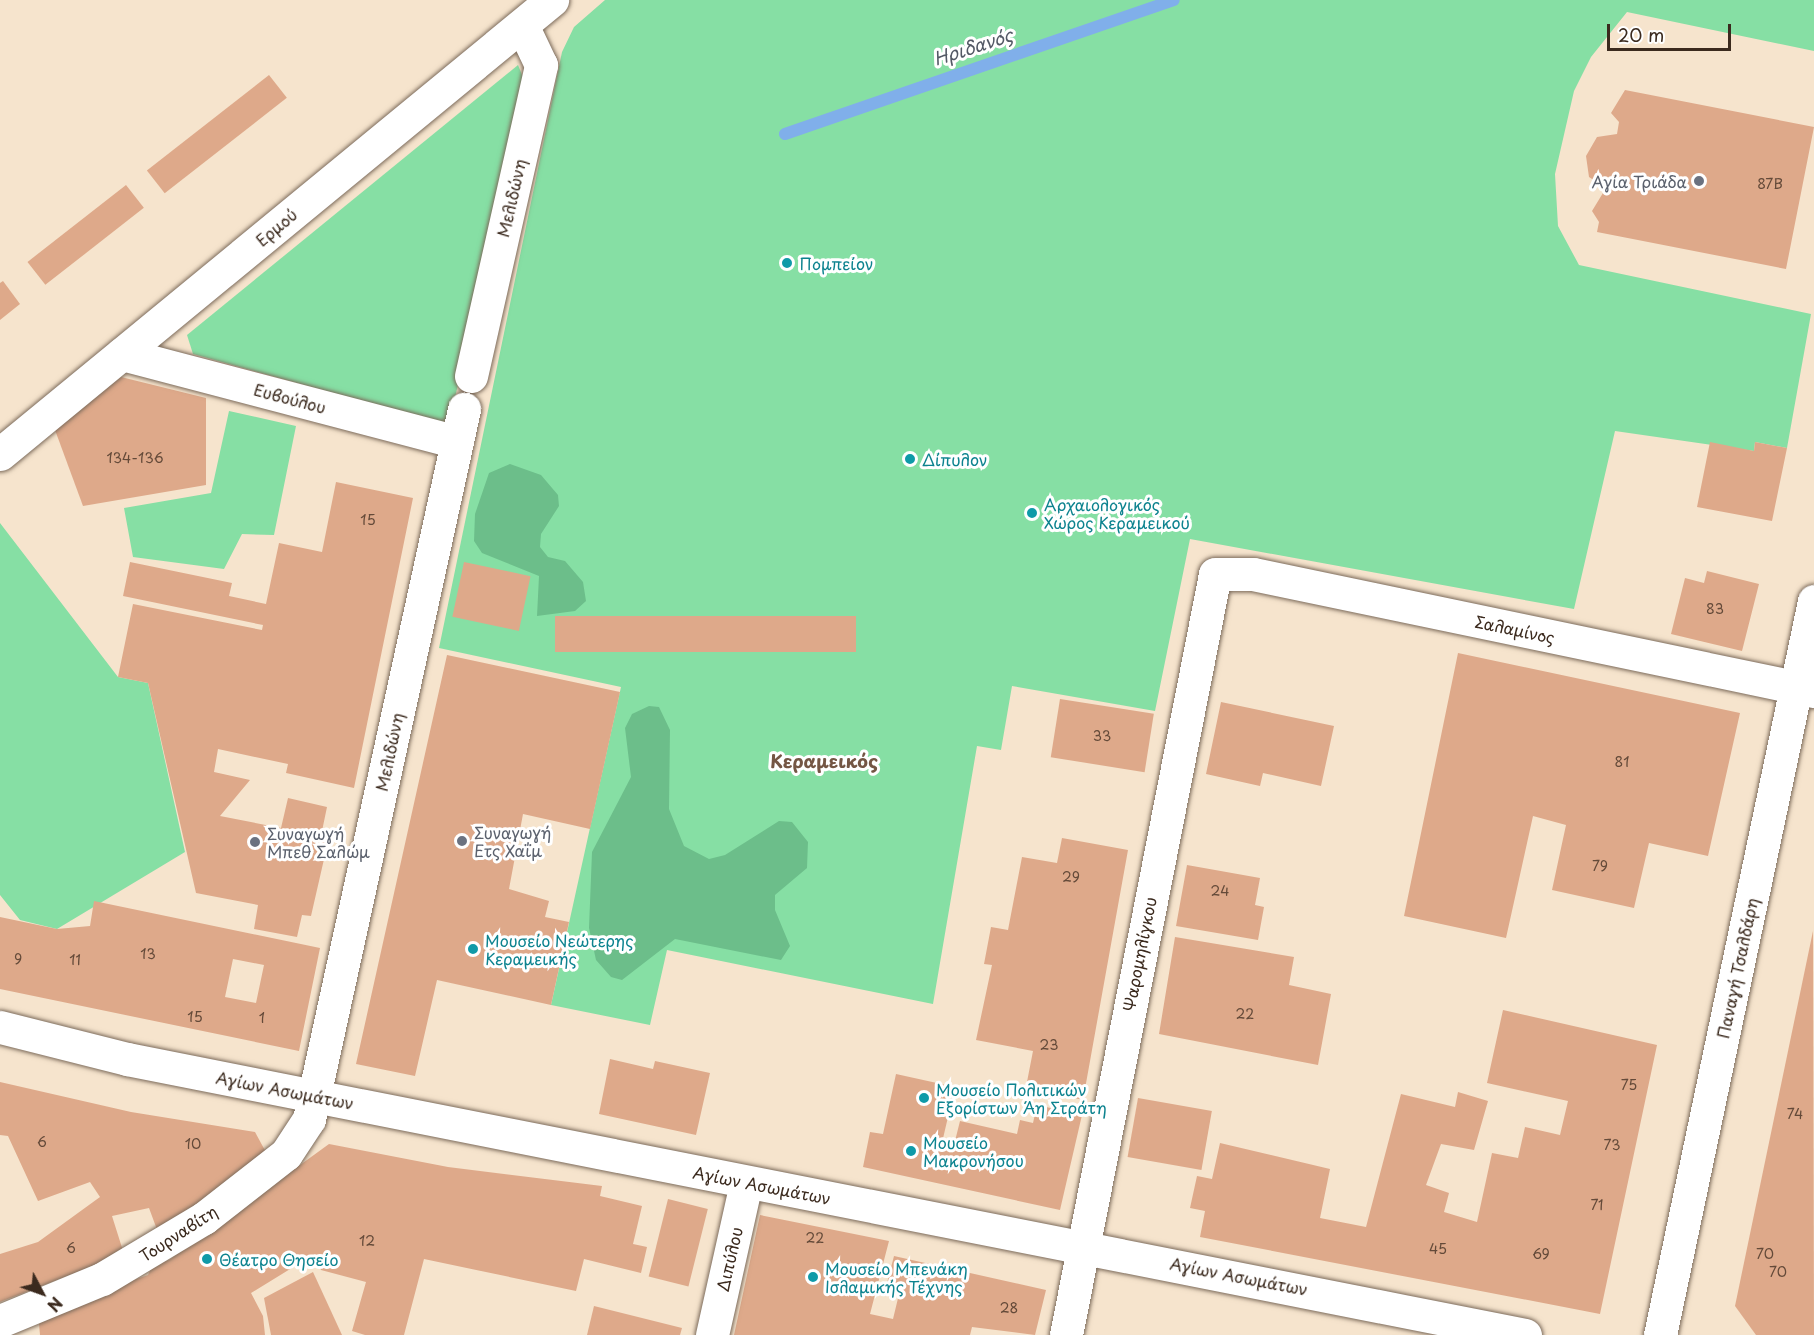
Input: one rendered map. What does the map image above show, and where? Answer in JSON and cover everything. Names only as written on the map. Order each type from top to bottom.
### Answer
[{"type":"street","name":"Ερμού","points":[[0,454],[552,0]]},
{"type":"street","name":"Μελιδώνη","points":[[471,376],[541,65],[522,25]]},
{"type":"street","name":"Ευβούλου","points":[[122,354],[457,442]]},
{"type":"street","name":"Μελιδώνη","points":[[316,1096],[464,410]]},
{"type":"street","name":"Σαλαμίνος","points":[[1215,574],[1253,574],[1805,689]]},
{"type":"street","name":"Ψαρομηλίγκου","points":[[1065,1335],[1215,574]]},
{"type":"street","name":"Παναγή Τσαλδάρη","points":[[1660,1335],[1805,689],[1814,601]]},
{"type":"street","name":"Αγίων Ασωμάτων","points":[[0,1027],[128,1059],[746,1183],[1083,1245],[1526,1335]]},
{"type":"street","name":"Τουρναβίτη","points":[[0,1321],[102,1279],[204,1218],[286,1154],[309,1119],[316,1096]]},
{"type":"street","name":"Διπύλου","points":[[712,1335],[746,1183]]},
{"type":"green space","name":"Αρχαιολογικός Χώρος Κεραμεικού","points":[[605,0],[1814,0],[1814,51],[1627,12],[1591,57],[1574,91],[1555,174],[1558,226],[1579,265],[1811,314],[1787,448],[1755,442],[1754,451],[1615,431],[1574,609],[1190,539],[1155,711],[1012,686],[1001,750],[977,746],[933,1004],[667,950],[650,1025],[551,1005],[621,687],[439,648],[562,52],[574,27]]},
{"type":"green space","points":[[518,65],[525,82],[449,425],[193,354],[187,335]]},
{"type":"green space","points":[[229,411],[296,426],[274,535],[242,534],[224,569],[133,557],[124,508],[211,493]]},
{"type":"green space","points":[[510,464],[541,475],[558,495],[559,506],[541,534],[540,547],[548,557],[565,561],[583,582],[586,601],[575,611],[537,616],[539,576],[482,553],[474,541],[475,514],[489,473]]},
{"type":"green space","points":[[0,523],[118,677],[148,683],[185,852],[57,929],[20,920],[0,895]]},
{"type":"green space","points":[[649,706],[659,707],[670,730],[669,809],[684,846],[709,859],[725,855],[779,821],[792,822],[808,842],[807,868],[775,895],[775,910],[790,946],[781,960],[675,939],[622,980],[611,977],[596,960],[589,928],[592,852],[631,777],[625,728],[632,714]]},
{"type":"building","points":[[269,75],[287,98],[165,193],[147,170]]},
{"type":"building","name":"Αγία Τριάδα","points":[[1625,90],[1814,127],[1786,269],[1597,232],[1599,222],[1592,211],[1606,188],[1589,177],[1586,156],[1597,137],[1617,134],[1619,122],[1611,113]]},
{"type":"building","points":[[126,185],[144,208],[45,285],[27,262]]},
{"type":"building","points":[[3,281],[20,304],[0,320],[0,283]]},
{"type":"building","points":[[121,377],[206,398],[206,485],[83,506],[55,430]]},
{"type":"building","points":[[1710,442],[1754,451],[1755,442],[1787,448],[1772,521],[1697,507]]},
{"type":"building","points":[[336,482],[413,498],[354,788],[286,773],[288,764],[218,749],[214,772],[250,780],[220,816],[281,828],[288,798],[327,807],[322,831],[330,833],[311,916],[302,915],[297,937],[254,929],[258,905],[196,893],[148,683],[118,677],[133,604],[262,630],[263,625],[123,596],[130,562],[232,583],[229,596],[266,604],[279,543],[322,552]]},
{"type":"building","points":[[464,562],[531,576],[519,631],[452,617]]},
{"type":"building","points":[[1707,571],[1759,584],[1742,651],[1671,634],[1685,578],[1704,583]]},
{"type":"building","points":[[555,616],[856,616],[856,652],[555,652]]},
{"type":"building","points":[[1458,653],[1740,713],[1708,856],[1649,843],[1634,908],[1552,890],[1566,825],[1533,816],[1506,938],[1404,916]]},
{"type":"building","points":[[447,655],[620,692],[590,829],[523,814],[509,889],[549,901],[545,917],[569,922],[551,1005],[437,980],[415,1076],[356,1064]]},
{"type":"building","points":[[1060,699],[1154,714],[1145,772],[1051,757]]},
{"type":"building","points":[[1221,702],[1334,726],[1321,786],[1263,773],[1260,786],[1206,774]]},
{"type":"building","points":[[1062,838],[1128,850],[1083,1100],[1026,1087],[1033,1051],[976,1040],[992,965],[984,964],[991,927],[1008,930],[1022,857],[1057,863]]},
{"type":"building","points":[[1187,865],[1260,878],[1255,905],[1264,907],[1258,940],[1176,926]]},
{"type":"building","points":[[94,901],[320,948],[299,1051],[0,989],[0,917],[57,929],[90,926]],"holes":[[[233,959],[264,965],[256,1003],[225,997]]]},
{"type":"building","points":[[1813,931],[1814,1335],[1756,1335],[1735,1306]]},
{"type":"building","points":[[1175,937],[1294,957],[1289,985],[1331,994],[1318,1065],[1159,1034]]},
{"type":"building","points":[[1503,1010],[1657,1045],[1600,1314],[1200,1237],[1205,1211],[1190,1208],[1197,1176],[1212,1179],[1220,1143],[1330,1169],[1320,1218],[1366,1227],[1401,1094],[1455,1107],[1458,1092],[1488,1101],[1474,1150],[1441,1144],[1426,1185],[1449,1193],[1444,1212],[1477,1222],[1492,1153],[1518,1158],[1525,1127],[1560,1135],[1568,1101],[1487,1083]]},
{"type":"building","points":[[610,1059],[653,1069],[655,1061],[710,1073],[696,1135],[599,1114]]},
{"type":"building","points":[[896,1074],[955,1087],[941,1147],[953,1149],[960,1121],[1017,1134],[1020,1120],[1033,1123],[1037,1105],[1082,1115],[1060,1210],[863,1167],[870,1132],[883,1134]]},
{"type":"building","points":[[0,1082],[131,1112],[255,1132],[268,1156],[159,1235],[149,1208],[112,1216],[124,1254],[0,1302],[0,1254],[38,1242],[100,1197],[90,1182],[38,1201],[8,1136],[0,1135]]},
{"type":"building","points":[[1138,1098],[1212,1111],[1201,1170],[1128,1157]]},
{"type":"building","points":[[329,1144],[448,1167],[602,1186],[600,1196],[642,1206],[633,1244],[647,1247],[641,1273],[584,1259],[576,1291],[424,1259],[404,1335],[365,1335],[352,1331],[366,1282],[321,1270],[313,1255],[251,1293],[263,1316],[265,1335],[40,1335],[38,1313],[148,1275],[153,1264],[169,1260]]},
{"type":"building","points":[[668,1199],[708,1209],[688,1287],[649,1277]]},
{"type":"building","name":"Μουσείο Μπενάκη Ισλαμικής Τέχνης","points":[[760,1215],[889,1241],[870,1314],[893,1319],[900,1290],[886,1287],[894,1256],[1046,1290],[1035,1335],[972,1327],[970,1335],[734,1335]]},
{"type":"building","points":[[313,1272],[342,1335],[271,1335],[264,1298]]},
{"type":"building","points":[[594,1306],[682,1328],[680,1335],[587,1335]]},
{"type":"waterway","name":"Ηριδανός","points":[[785,134],[1174,0]]},
{"type":"place","name":"Αγία Τριάδα","points":[[1699,181]]},
{"type":"place","name":"Πομπείον","points":[[787,263]]},
{"type":"place","name":"Δίπυλον","points":[[910,459]]},
{"type":"place","name":"Αρχαιολογικός Χώρος Κεραμεικού","points":[[1032,513]]},
{"type":"place","name":"Συναγωγή Ετς Χαΐμ","points":[[462,841]]},
{"type":"place","name":"Συναγωγή Μπεθ Σαλώμ","points":[[255,842]]},
{"type":"place","name":"Μουσείο Νεώτερης Κεραμεικής","points":[[473,949]]},
{"type":"place","name":"Μουσείο Πολιτικών Εξορίστων Άη Στράτη","points":[[924,1098]]},
{"type":"place","name":"Μουσείο Μακρονήσου","points":[[911,1151]]},
{"type":"place","name":"Θέατρο Θησείο","points":[[207,1259]]},
{"type":"place","name":"Μουσείο Μπενάκη Ισλαμικής Τέχνης","points":[[813,1277]]},
{"type":"district","name":"Κεραμεικός","points":[[824,761]]}]
